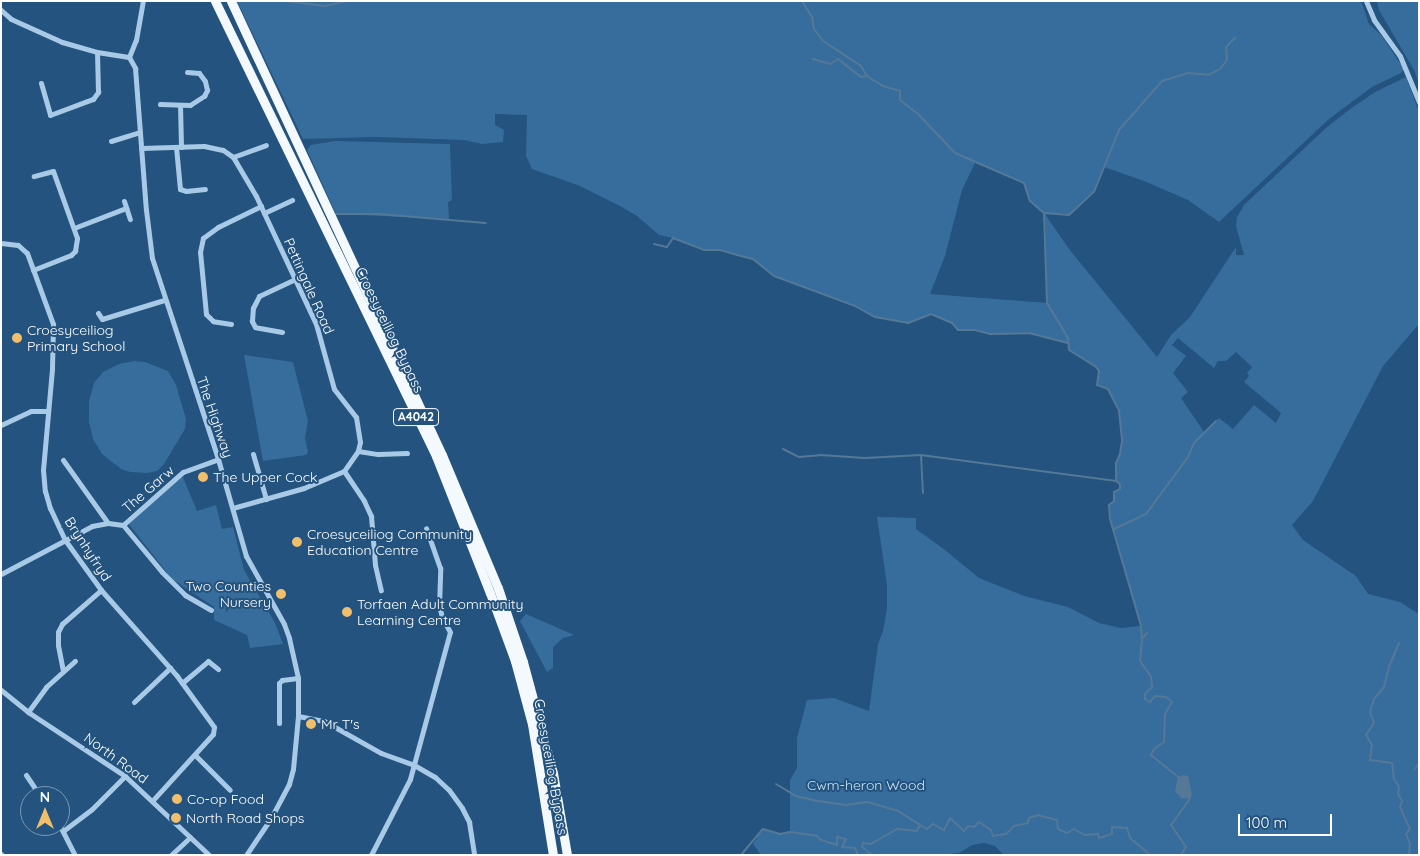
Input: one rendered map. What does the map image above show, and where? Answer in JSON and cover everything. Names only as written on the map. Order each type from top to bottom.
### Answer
[{"type":"highway","name":"Croesyceiliog Bypass","points":[[215,1],[436,456],[515,661],[532,724],[553,855]]},
{"type":"highway","name":"Croesyceiliog Bypass","points":[[231,1],[442,455],[498,588],[523,662],[553,773],[567,855]]},
{"type":"street","points":[[1,10],[11,18],[62,42],[98,52],[129,57],[136,40],[143,1]]},
{"type":"street","points":[[1367,2],[1374,20],[1400,56],[1419,102]]},
{"type":"street","points":[[41,83],[50,115],[93,99],[98,92],[98,52]]},
{"type":"street","name":"The Highway","points":[[129,57],[135,68],[146,210],[152,258],[164,300],[218,458],[246,556],[289,638],[298,678],[298,716],[293,769],[289,784],[274,812],[246,855]]},
{"type":"street","points":[[160,104],[180,106],[198,102],[207,90],[205,81],[199,73],[187,72]]},
{"type":"street","points":[[180,106],[178,147],[180,189],[186,191],[205,189]]},
{"type":"street","points":[[111,141],[140,132]]},
{"type":"street","points":[[141,148],[204,146],[223,150],[233,157],[266,146]]},
{"type":"street","name":"Pettingale Road","points":[[233,157],[261,206],[316,324],[334,389],[356,417],[360,442],[358,451]]},
{"type":"street","points":[[34,176],[53,171],[74,228],[77,244],[71,255],[34,270]]},
{"type":"street","points":[[264,213],[292,200]]},
{"type":"street","points":[[124,202],[130,219]]},
{"type":"street","points":[[229,315],[229,324],[213,321],[206,314],[200,252],[203,238],[218,227],[261,206]]},
{"type":"street","points":[[74,228],[126,208]]},
{"type":"street","name":"Brynhyfryd","points":[[1,243],[12,244],[23,249],[34,270],[50,314],[54,332],[43,482],[50,508],[65,540],[101,590],[170,668],[214,726],[213,734],[153,800]]},
{"type":"street","points":[[282,332],[254,326],[252,321],[255,301],[259,296],[295,279]]},
{"type":"street","points":[[98,313],[102,319],[164,300]]},
{"type":"street","points":[[274,330],[275,322]]},
{"type":"street","points":[[1,425],[31,411],[48,411]]},
{"type":"street","points":[[233,508],[324,481],[344,471],[358,451],[378,454],[407,453]]},
{"type":"street","points":[[253,454],[266,499]]},
{"type":"street","name":"The Garw","points":[[1,574],[92,526],[108,523],[123,525],[182,472],[218,458]]},
{"type":"street","points":[[64,460],[108,523]]},
{"type":"street","points":[[344,471],[364,501],[371,516],[375,565],[380,590]]},
{"type":"street","points":[[123,525],[162,572],[185,594],[211,610]]},
{"type":"street","points":[[371,855],[408,784],[450,632],[446,627],[439,606],[440,568],[426,528]]},
{"type":"street","points":[[63,671],[58,645],[58,632],[62,624],[101,590]]},
{"type":"street","points":[[182,683],[208,660],[218,669]]},
{"type":"street","points":[[28,712],[42,692],[75,661]]},
{"type":"street","points":[[134,702],[170,668]]},
{"type":"street","points":[[278,722],[280,703],[278,688],[280,683],[282,680],[298,678]]},
{"type":"street","name":"North Road","points":[[1,690],[28,712],[126,776],[209,855]]},
{"type":"street","points":[[298,716],[324,721],[381,752],[414,764],[435,777],[449,790],[462,808],[469,822],[474,855]]},
{"type":"street","points":[[195,755],[230,790]]},
{"type":"street","points":[[26,775],[33,786]]},
{"type":"street","points":[[70,823],[92,809],[126,776]]},
{"type":"street","points":[[66,836],[74,855]]},
{"type":"street","points":[[171,855],[190,837]]},
{"type":"green space","name":"Cwm-heron Wood","points":[[237,1],[1361,1],[1369,24],[1381,35],[1404,69],[1401,73],[1372,87],[1329,119],[1219,222],[1188,200],[1144,181],[1104,167],[1094,192],[1069,215],[1045,214],[1069,249],[1157,357],[1171,335],[1190,317],[1236,247],[1236,255],[1244,255],[1236,226],[1237,217],[1244,205],[1326,128],[1350,109],[1375,92],[1406,77],[1419,112],[1419,324],[1383,366],[1313,501],[1292,525],[1303,540],[1356,576],[1368,594],[1400,602],[1419,614],[1419,855],[1004,855],[995,846],[984,843],[972,845],[959,853],[943,855],[761,855],[753,844],[763,829],[780,834],[790,832],[790,780],[797,768],[797,738],[807,700],[834,698],[869,711],[878,644],[883,631],[887,609],[887,585],[877,517],[916,518],[916,529],[979,578],[1024,596],[1068,607],[1099,623],[1121,628],[1140,626],[1110,519],[1109,505],[1114,501],[1114,492],[1120,489],[1120,484],[1116,481],[1116,463],[1122,441],[1119,411],[1108,389],[1097,385],[1099,371],[1096,366],[1069,350],[1068,343],[1029,333],[990,334],[975,330],[958,330],[952,323],[931,314],[908,323],[875,317],[855,306],[774,276],[753,259],[720,250],[704,250],[673,238],[659,235],[637,216],[620,206],[580,186],[532,169],[526,156],[527,115],[495,114],[495,125],[504,130],[503,142],[482,144],[464,140],[376,137],[303,139]],"holes":[[[975,163],[1023,183],[1030,201],[1045,213],[1047,303],[930,294],[945,256],[962,190]],[[1178,338],[1214,368],[1218,361],[1226,361],[1236,352],[1252,367],[1247,373],[1249,376],[1244,382],[1281,413],[1276,423],[1254,405],[1233,429],[1219,418],[1204,432],[1181,398],[1188,392],[1173,373],[1186,356],[1172,345]]]},
{"type":"green space","points":[[1377,1],[1419,1],[1419,85],[1415,72],[1379,10]]},
{"type":"green space","points":[[335,141],[450,144],[452,200],[448,202],[449,219],[336,214],[307,150],[311,145]]},
{"type":"green space","points":[[244,355],[293,362],[308,421],[305,438],[308,452],[306,455],[263,461]]},
{"type":"green space","points":[[134,361],[145,362],[168,371],[176,385],[186,419],[185,429],[164,464],[157,471],[147,473],[130,472],[121,469],[102,454],[93,439],[89,422],[89,401],[94,383],[103,372],[119,364]]},
{"type":"green space","points":[[182,475],[197,511],[216,505],[222,529],[233,527],[244,570],[275,623],[283,644],[250,648],[247,635],[214,620],[214,607],[172,579],[128,523]]},
{"type":"green space","points":[[526,614],[574,635],[563,638],[553,647],[553,668],[547,672],[520,621]]},
{"type":"shaded area","points":[[1188,776],[1192,795],[1190,799],[1181,798],[1175,791],[1178,777]]},
{"type":"waterway","points":[[284,1],[325,6],[347,1]]},
{"type":"waterway","points":[[802,1],[812,17],[814,29],[823,41],[861,66],[867,76],[883,86],[900,91],[900,100],[919,115],[955,153],[1024,183],[1030,201],[1044,213],[1047,303],[1068,338],[1069,350],[1096,367],[1099,371],[1097,385],[1108,389],[1119,411],[1122,441],[1116,463],[1116,481],[1120,484],[1120,489],[1114,492],[1114,501],[1109,505],[1110,519],[1141,626],[1140,661],[1151,677],[1152,687],[1145,694],[1145,699],[1150,702],[1155,696],[1166,697],[1172,702],[1165,714],[1164,742],[1154,749],[1151,755],[1178,777]]},
{"type":"waterway","points":[[1045,213],[1069,215],[1094,192],[1119,130],[1162,81],[1188,73],[1209,75],[1221,68],[1227,60],[1226,47],[1235,38]]},
{"type":"waterway","points":[[813,59],[830,64],[838,59],[861,77],[867,76]]},
{"type":"waterway","points":[[336,214],[379,214],[486,223]]},
{"type":"waterway","points":[[654,244],[667,247],[673,238],[704,250],[720,250],[753,259],[774,276],[855,306],[875,317],[908,323],[931,314],[952,323],[958,330],[975,330],[990,334],[1029,333],[1068,343]]},
{"type":"waterway","points":[[1114,529],[1146,514],[1188,457],[1194,443],[1216,421]]},
{"type":"waterway","points":[[783,449],[799,457],[820,455],[865,458],[921,455],[1116,481]]},
{"type":"waterway","points":[[921,455],[923,493]]},
{"type":"waterway","points":[[1142,639],[1147,633]]},
{"type":"waterway","points":[[1399,643],[1389,667],[1384,687],[1374,699],[1370,712],[1374,723],[1366,735],[1372,745],[1370,760],[1392,763],[1394,779],[1399,787],[1398,794],[1402,801],[1400,807],[1410,829],[1406,834],[1410,844],[1409,855]]},
{"type":"waterway","points":[[1415,769],[1419,763]]},
{"type":"waterway","points":[[776,784],[796,796],[818,801],[846,805],[867,802],[898,811],[920,825]]},
{"type":"waterway","points":[[1181,855],[1186,847],[1171,825],[1190,799]]},
{"type":"waterway","points":[[861,855],[871,854],[862,847],[863,843],[871,844],[897,829],[917,831],[920,825],[927,829],[933,824],[944,830],[950,818],[964,831],[968,826],[974,827],[979,822],[991,830],[993,836],[1006,834],[1014,826],[1028,823],[1029,818],[1038,815],[1057,820],[1058,829],[1067,833],[1074,829],[1084,835],[1098,834],[1099,838],[1112,834],[1112,827],[1127,828],[1130,838],[1150,855]]},
{"type":"waterway","points":[[741,855],[763,829],[780,834],[790,832],[817,836],[821,840],[837,845],[837,837],[846,839],[842,847],[855,848],[858,855]]},
{"type":"place","name":"Croesyceiliog Primary School","points":[[17,338]]},
{"type":"place","name":"The Upper Cock","points":[[203,477]]},
{"type":"place","name":"Croesyceiliog Community Education Centre","points":[[297,542]]},
{"type":"place","name":"Two Counties Nursery","points":[[281,594]]},
{"type":"place","name":"Torfaen Adult Community Learning Centre","points":[[347,612]]},
{"type":"place","name":"Mr T's","points":[[311,724]]},
{"type":"place","name":"Co-op Food","points":[[177,799]]},
{"type":"place","name":"North Road Shops","points":[[176,818]]}]
